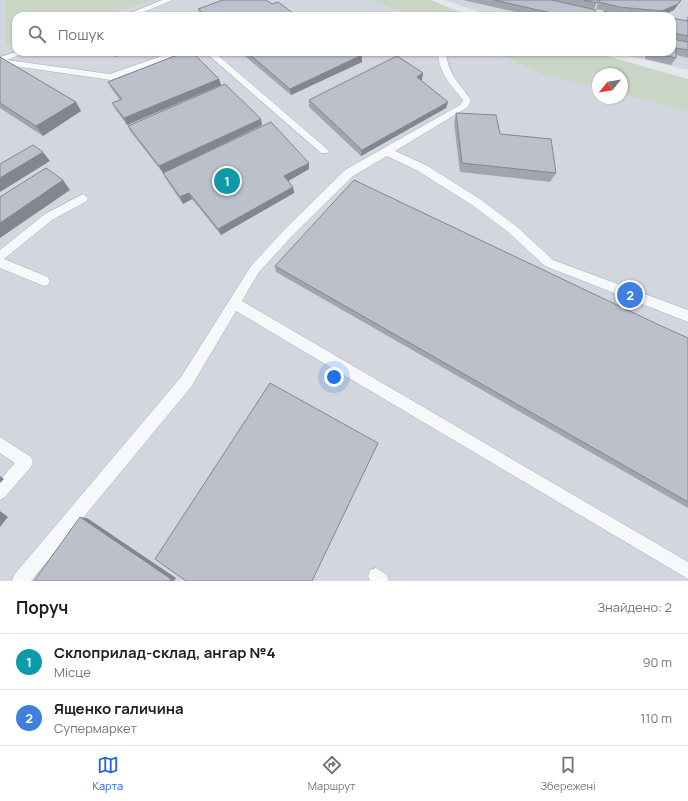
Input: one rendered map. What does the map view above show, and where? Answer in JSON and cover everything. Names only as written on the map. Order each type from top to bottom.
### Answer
[{"type":"lane","points":[[138,12],[169,0]]},
{"type":"lane","points":[[0,61],[13,56]]},
{"type":"lane","points":[[0,61],[111,77],[170,56]]},
{"type":"lane","points":[[214,56],[324,151]]},
{"type":"lane","points":[[20,581],[186,382],[255,270],[289,232],[349,173],[464,107],[468,100],[448,75],[443,65],[442,56]]},
{"type":"lane","points":[[386,151],[422,168],[476,202],[512,229],[549,263],[688,316]]},
{"type":"lane","points":[[0,256],[12,249],[38,225],[56,212],[83,198]]},
{"type":"lane","points":[[0,263],[44,281]]},
{"type":"lane","points":[[234,303],[688,571]]},
{"type":"lane","points":[[0,444],[26,462],[0,492]]},
{"type":"shaded area","points":[[0,0],[5,0],[5,47],[12,44],[12,56],[503,56],[541,74],[592,87],[592,104],[628,104],[628,96],[688,112],[688,581],[0,581]]},
{"type":"shaded area","points":[[156,0],[370,0],[400,12],[118,12]]},
{"type":"shaded area","points":[[444,0],[688,0],[688,70],[628,56],[676,56],[676,12],[480,12]]},
{"type":"green space","points":[[5,0],[156,0],[118,12],[12,12],[12,44],[5,47]]},
{"type":"green space","points":[[370,0],[431,0],[460,12],[400,12]]},
{"type":"green space","points":[[503,56],[607,56],[688,79],[688,112],[628,96],[628,68],[592,68],[592,87],[541,74]]},
{"type":"building","points":[[223,0],[266,0],[272,4],[278,2],[292,12],[201,12],[198,9]]},
{"type":"building","points":[[494,0],[552,0],[596,10],[595,12],[547,12]]},
{"type":"building","points":[[584,0],[598,0],[597,3]]},
{"type":"building","points":[[600,0],[681,0],[678,4],[662,11],[619,7],[599,2]]},
{"type":"building","points":[[676,19],[688,21],[688,36],[676,34]]},
{"type":"building","points":[[676,40],[688,42],[688,50],[676,48]]},
{"type":"building","points":[[175,56],[196,56],[219,79],[124,118],[112,103],[122,99],[108,82]]},
{"type":"building","points":[[252,56],[360,56],[290,89]]},
{"type":"building","points":[[397,56],[423,73],[417,77],[448,102],[362,150],[309,100]]},
{"type":"building","points":[[0,57],[76,102],[36,126],[0,103]]},
{"type":"building","points":[[225,84],[261,119],[159,166],[128,126]]},
{"type":"building","points":[[456,113],[496,115],[500,134],[551,139],[556,173],[462,163]]},
{"type":"building","points":[[271,122],[309,163],[284,176],[293,187],[218,229],[189,193],[180,197],[163,173]]},
{"type":"building","points":[[33,145],[43,152],[0,178],[0,164]]},
{"type":"building","points":[[46,168],[63,180],[0,223],[0,197]]},
{"type":"building","points":[[354,180],[688,338],[688,502],[275,266]]},
{"type":"building","points":[[270,383],[378,443],[312,581],[186,581],[155,559]]},
{"type":"building","points":[[80,517],[171,579],[170,581],[34,581]]},
{"type":"place","name":"Склоприлад-склад, ангар №4","points":[[227,181]]},
{"type":"place","name":"Ященко галичина","points":[[630,295]]}]
